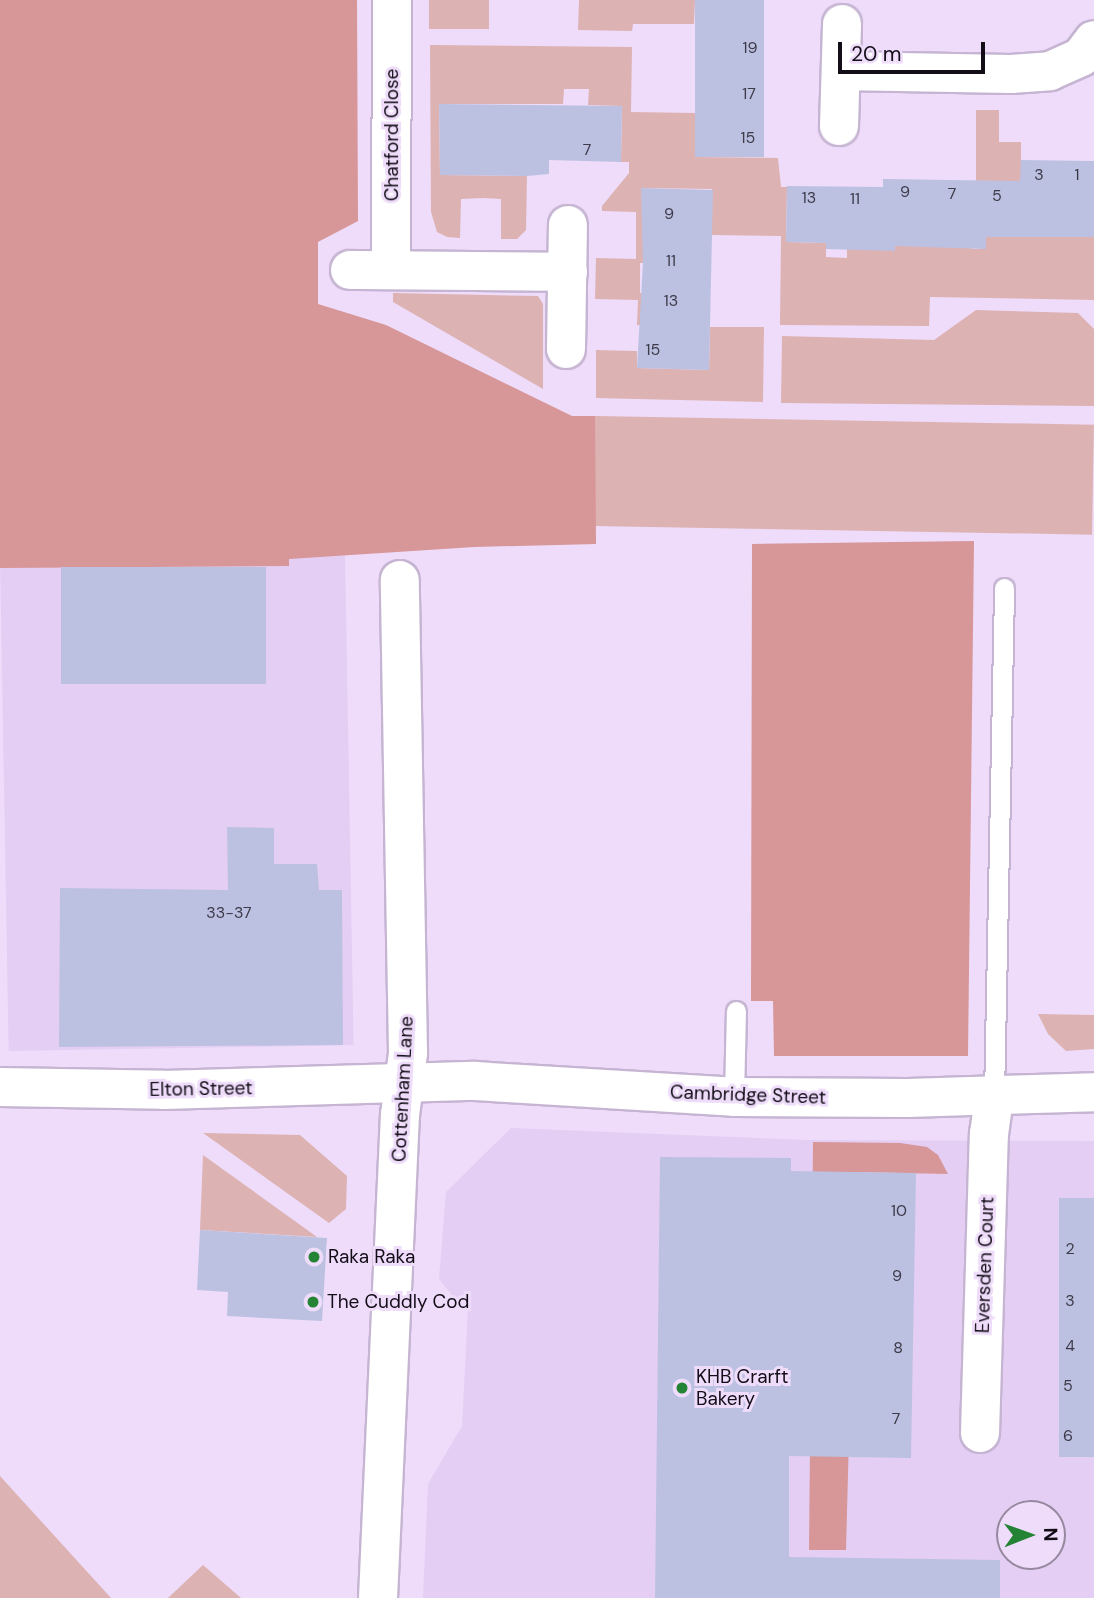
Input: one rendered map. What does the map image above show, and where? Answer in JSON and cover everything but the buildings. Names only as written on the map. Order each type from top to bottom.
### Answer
[{"type":"street","name":"Chatford Close","points":[[391,269],[392,0]]},
{"type":"street","points":[[839,125],[842,24]]},
{"type":"street","points":[[841,71],[1011,74],[1050,71],[1081,57],[1094,40]]},
{"type":"street","points":[[566,349],[568,225]]},
{"type":"street","points":[[350,270],[568,272]]},
{"type":"street","name":"Cottenham Lane","points":[[378,1598],[402,1084],[408,1053],[400,580]]},
{"type":"street","name":"Cambridge Street","points":[[402,1084],[475,1081],[734,1097],[994,1097],[1094,1092]]},
{"type":"street","name":"Elton Street","points":[[0,1087],[164,1090],[402,1084]]},
{"type":"street","name":"Eversden Court","points":[[980,1433],[989,1134],[994,1097]]},
{"type":"lane","points":[[994,1097],[1004,588]]},
{"type":"lane","points":[[734,1097],[736,1011]]},
{"type":"shaded area","points":[[0,0],[357,0],[358,221],[318,242],[318,304],[386,325],[572,416],[595,416],[596,544],[474,547],[289,559],[289,566],[0,568]]},
{"type":"shaded area","points":[[429,0],[489,0],[489,29],[429,29]]},
{"type":"shaded area","points":[[579,0],[695,0],[694,24],[633,24],[632,31],[578,30]]},
{"type":"shaded area","points":[[430,45],[632,47],[631,112],[696,113],[695,157],[778,158],[781,187],[787,187],[786,242],[826,243],[826,257],[847,258],[847,243],[895,235],[975,249],[986,248],[986,237],[1094,237],[1094,300],[930,297],[929,326],[780,325],[781,236],[712,235],[712,189],[642,188],[659,263],[640,263],[640,293],[658,294],[658,326],[637,325],[638,300],[595,299],[596,258],[636,259],[636,212],[602,211],[602,206],[629,173],[629,162],[621,162],[622,106],[588,105],[589,89],[564,89],[563,104],[439,104],[440,175],[527,176],[526,230],[517,239],[501,239],[501,199],[483,198],[461,199],[460,238],[447,237],[437,232],[431,212]]},
{"type":"shaded area","points":[[976,110],[999,110],[999,142],[1021,142],[1021,181],[976,181]]},
{"type":"shaded area","points":[[393,293],[538,296],[543,304],[543,389],[393,302]]},
{"type":"shaded area","points":[[976,310],[1078,313],[1094,329],[1094,406],[781,403],[782,336],[934,340]]},
{"type":"shaded area","points":[[710,327],[764,327],[763,402],[596,398],[596,350],[637,351],[637,368],[709,370]]},
{"type":"shaded area","points":[[595,416],[1094,425],[1092,535],[593,526]]},
{"type":"shaded area","points":[[974,541],[968,1056],[774,1056],[773,1001],[751,1001],[752,544]]},
{"type":"shaded area","points":[[345,553],[354,1045],[9,1051],[0,559]]},
{"type":"shaded area","points":[[1038,1014],[1094,1015],[1094,1049],[1066,1051],[1048,1034]]},
{"type":"shaded area","points":[[511,1128],[808,1140],[1094,1141],[1094,1598],[423,1598],[428,1484],[462,1426],[468,1309],[460,1305],[439,1279],[446,1192]]},
{"type":"shaded area","points":[[203,1133],[300,1135],[347,1176],[346,1209],[329,1223]]},
{"type":"shaded area","points":[[813,1142],[900,1143],[927,1147],[938,1155],[948,1174],[856,1172],[846,1550],[809,1550]]},
{"type":"shaded area","points":[[203,1155],[317,1237],[200,1230]]},
{"type":"shaded area","points":[[0,1476],[111,1598],[0,1598]]},
{"type":"shaded area","points":[[203,1565],[241,1598],[168,1598]]},
{"type":"place","name":"Raka Raka","points":[[314,1257]]},
{"type":"place","name":"The Cuddly Cod","points":[[313,1302]]},
{"type":"place","name":"KHB Crarft Bakery","points":[[682,1388]]}]
